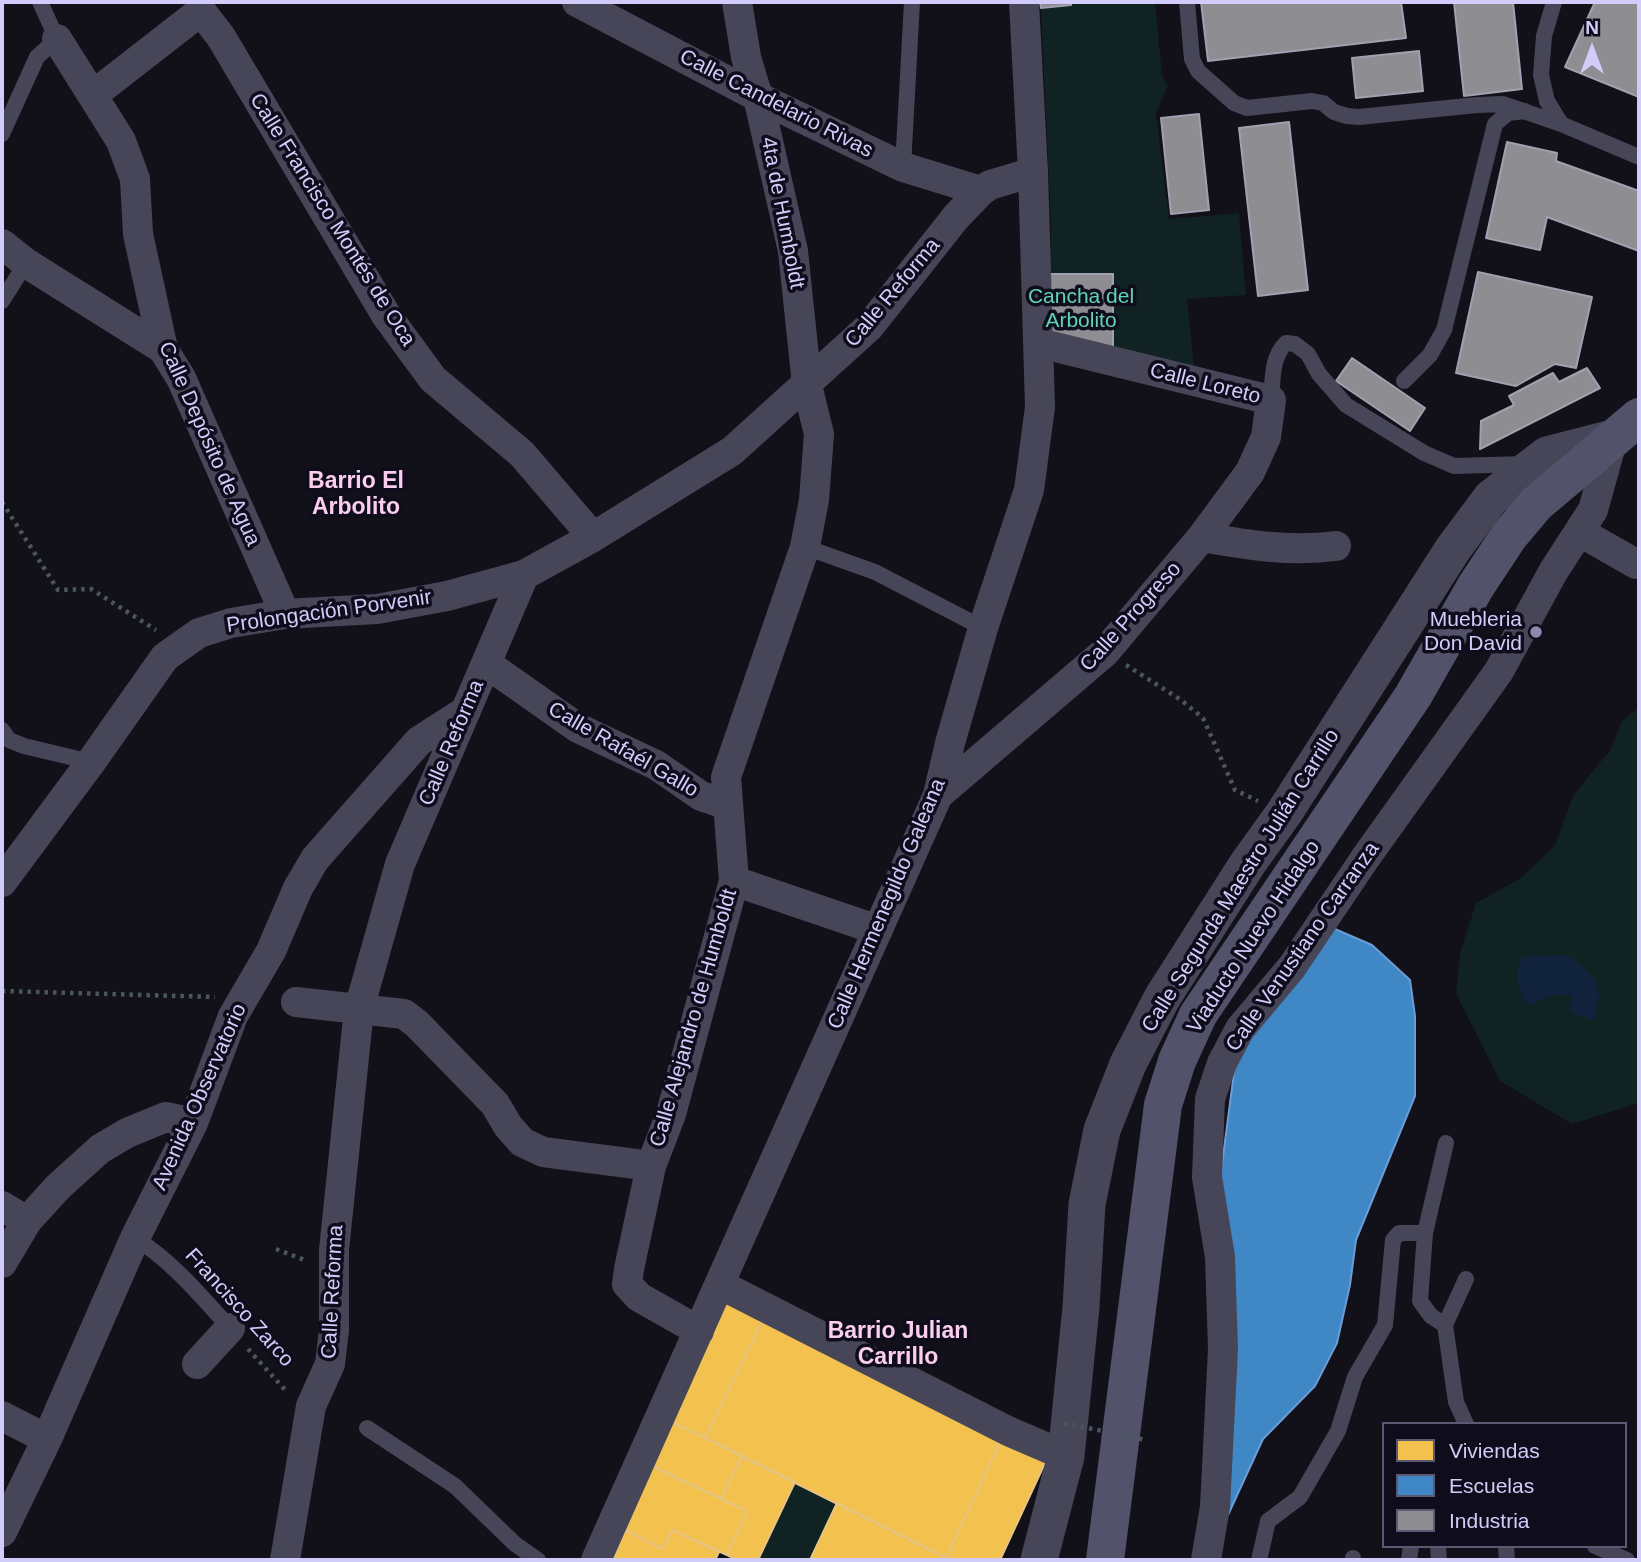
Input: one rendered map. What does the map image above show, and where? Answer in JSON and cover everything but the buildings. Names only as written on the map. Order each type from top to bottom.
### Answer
[{"type":"main road","name":"Viaducto Nuevo Hidalgo","points":[[1105,1560],[1163,1105],[1177,1061],[1198,1015],[1413,695],[1476,586],[1510,536],[1536,504],[1626,428]]},
{"type":"street","name":"Calle Candelario Rivas","points":[[577,2],[758,97],[903,167],[981,191]]},
{"type":"street","name":"4ta de Humboldt","points":[[737,2],[747,57],[793,251],[807,385]]},
{"type":"street","name":"Calle Hermenegildo Galeana","points":[[596,1560],[938,795],[983,628],[1029,490],[1040,407],[1033,172],[1024,2]]},
{"type":"street","points":[[93,95],[208,6]]},
{"type":"street","name":"Calle Francisco Montés de Oca","points":[[208,6],[221,37],[386,315],[433,379],[523,454],[593,537]]},
{"type":"street","name":"Calle Depósito de Agua","points":[[57,39],[121,141],[135,178],[138,234],[163,349],[181,378],[285,614]]},
{"type":"street","name":"Calle Reforma","points":[[285,1560],[311,1406],[330,1364],[334,1330],[334,1250],[359,1009],[400,864],[524,575],[593,537],[732,451],[869,327],[956,217],[981,191],[990,185],[1033,172]]},
{"type":"street","points":[[2,244],[163,349]]},
{"type":"street","name":"Calle Loreto","points":[[1039,343],[1271,400]]},
{"type":"street","name":"Calle Alejandro de Humboldt","points":[[699,1331],[639,1297],[627,1284],[651,1166],[671,1114],[734,881],[726,777],[805,547],[814,500],[819,435],[807,385]]},
{"type":"street","name":"Calle Progreso","points":[[938,795],[1105,652],[1202,537],[1250,472],[1266,437],[1271,400]]},
{"type":"street","name":"Calle Segunda Maestro Julián Carrillo","points":[[1040,1560],[1065,1440],[1081,1307],[1087,1204],[1102,1130],[1128,1064],[1162,998],[1453,549],[1491,498],[1547,454],[1626,428]]},
{"type":"street","name":"Calle Venustiano Carranza","points":[[1206,1560],[1215,1507],[1223,1349],[1220,1257],[1206,1177],[1210,1100],[1222,1063],[1240,1029],[1292,967],[1366,857],[1499,671],[1553,572],[1593,510],[1626,428]]},
{"type":"street","points":[[1580,532],[1636,564]]},
{"type":"street","points":[[1202,537],[1261,548],[1311,549],[1336,546]]},
{"type":"street","name":"Prolongación Porvenir","points":[[2,882],[165,657],[199,633],[231,623],[285,614],[377,609],[447,596],[524,575]]},
{"type":"street","name":"Calle Rafaél Gallo","points":[[487,664],[578,728],[656,765],[701,796],[727,805]]},
{"type":"street","name":"Avenida Observatorio","points":[[2,1532],[47,1439],[135,1238],[193,1123],[233,1016],[271,951],[298,888],[315,859],[419,741],[467,711]]},
{"type":"street","points":[[734,881],[878,930]]},
{"type":"street","points":[[296,1002],[404,1014],[495,1104],[508,1126],[522,1142],[543,1152],[651,1166]]},
{"type":"street","points":[[2,1263],[14,1213],[58,1187],[100,1149],[127,1133],[166,1117],[193,1123]]},
{"type":"street","points":[[721,1284],[1008,1431],[1065,1440]]},
{"type":"street","points":[[197,1364],[230,1328]]},
{"type":"street","points":[[2,1416],[47,1439]]},
{"type":"lane","points":[[2,134],[37,57],[57,39],[40,2]]},
{"type":"lane","points":[[903,167],[912,2]]},
{"type":"lane","points":[[1187,2],[1192,59],[1198,71],[1234,103],[1247,108],[1312,101],[1323,103],[1334,112],[1359,117],[1503,104],[1562,124],[1639,157]]},
{"type":"lane","points":[[1553,2],[1544,37],[1541,75],[1547,101],[1562,124]]},
{"type":"lane","points":[[1404,381],[1430,355],[1444,330],[1495,124],[1508,113],[1527,111]]},
{"type":"lane","points":[[2,301],[26,262]]},
{"type":"lane","name":"Calle Loreto","points":[[1271,400],[1279,350],[1286,343],[1295,344],[1308,354],[1318,374],[1346,405],[1424,453],[1454,466],[1534,463]]},
{"type":"lane","points":[[805,547],[875,572],[983,628]]},
{"type":"lane","points":[[2,730],[9,740],[24,746],[91,762]]},
{"type":"lane","points":[[1445,1325],[1431,1316],[1420,1301],[1425,1233],[1446,1143]]},
{"type":"lane","points":[[1259,1560],[1268,1521],[1300,1497],[1338,1431],[1355,1377],[1385,1325],[1393,1240],[1399,1233],[1425,1233]]},
{"type":"lane","name":"Francisco Zarco","points":[[135,1238],[159,1253],[178,1270],[230,1328]]},
{"type":"lane","points":[[1465,1422],[1456,1402],[1445,1325],[1466,1279]]},
{"type":"lane","points":[[367,1428],[455,1486],[515,1544],[538,1560]]},
{"type":"lane","points":[[1599,1548],[1626,1560]]},
{"type":"path","points":[[2,502],[58,590],[91,589],[181,646]]},
{"type":"path","points":[[1105,652],[1181,700],[1202,718],[1235,790],[1284,813]]},
{"type":"path","points":[[2,991],[243,998]]},
{"type":"path","name":"Francisco Zarco","points":[[230,1328],[296,1400],[311,1406]]},
{"type":"path","points":[[1065,1440],[1146,1440]]},
{"type":"green space","name":"Cancha del Arbolito","points":[[1071,2],[1155,2],[1162,76],[1168,85],[1156,113],[1169,219],[1239,213],[1246,295],[1187,299],[1195,373],[1048,335],[1051,224],[1041,8],[1070,5]]},
{"type":"green space","points":[[1639,708],[1639,1103],[1572,1124],[1500,1081],[1456,994],[1460,953],[1476,903],[1521,878],[1555,845],[1573,796],[1611,749],[1622,721]]},
{"type":"green space","points":[[795,1482],[837,1503],[810,1560],[758,1560]]},
{"type":"water","points":[[1568,955],[1592,976],[1599,990],[1594,1021],[1570,1012],[1571,995],[1551,995],[1529,1006],[1519,988],[1517,976],[1522,956]]},
{"type":"place","name":"Muebleria Don David","points":[[1536,632]]},
{"type":"district","name":"Barrio El Arbolito","points":[[356,495]]},
{"type":"district","name":"Barrio Julian Carrillo","points":[[898,1345]]}]
